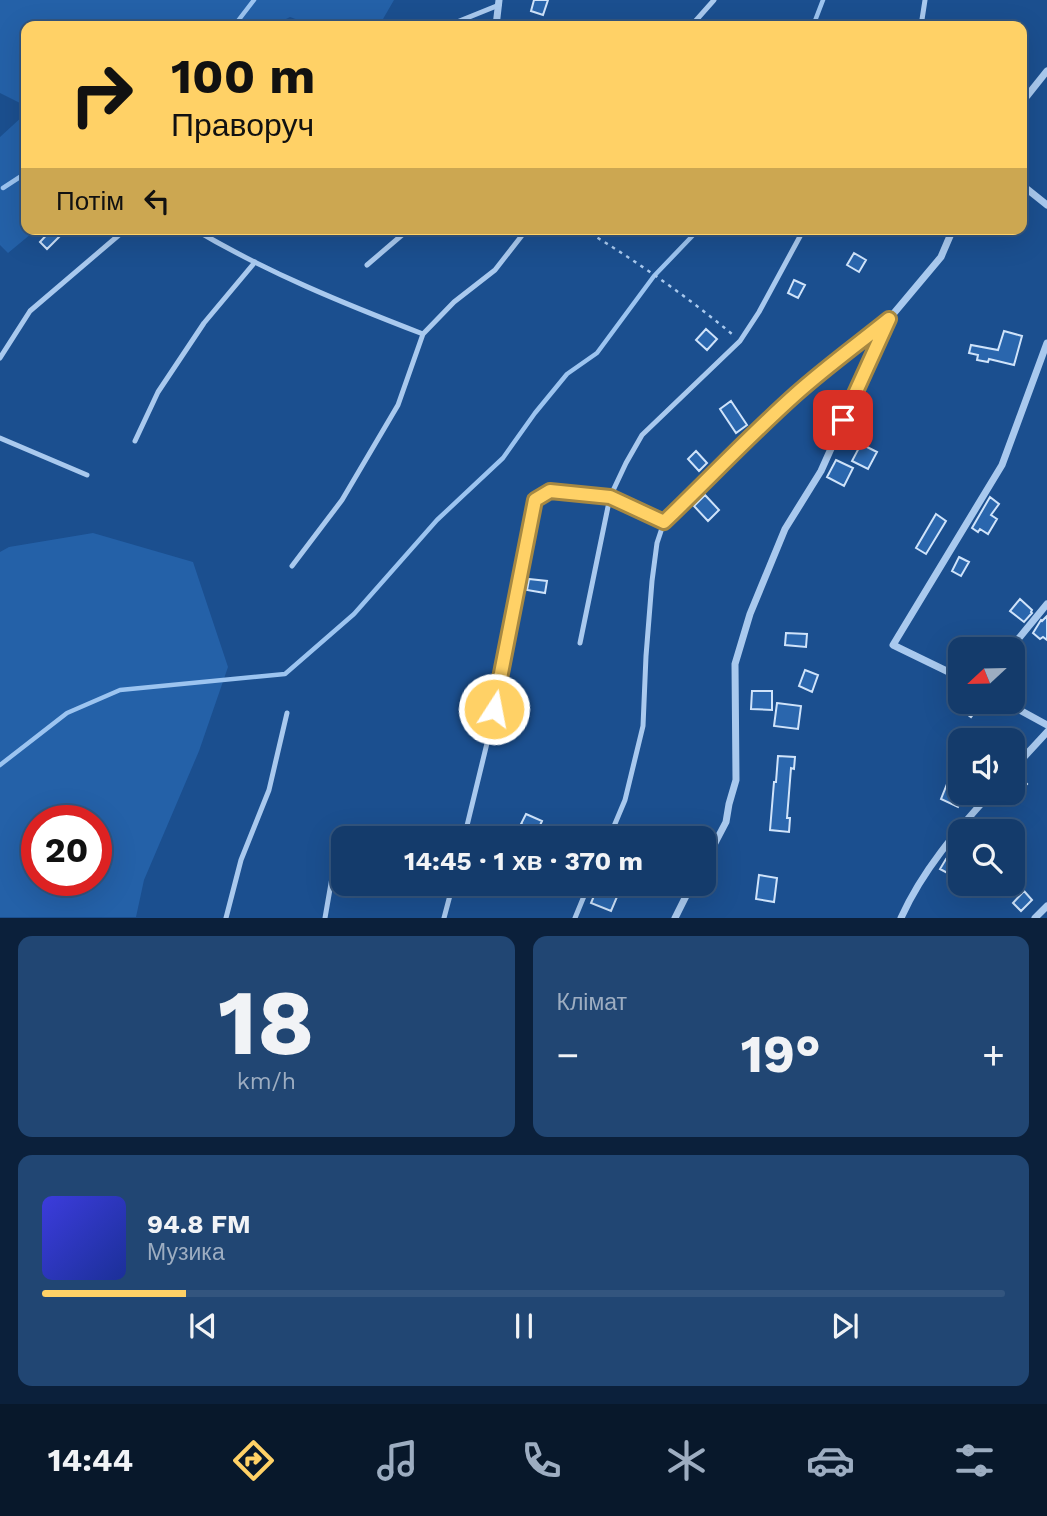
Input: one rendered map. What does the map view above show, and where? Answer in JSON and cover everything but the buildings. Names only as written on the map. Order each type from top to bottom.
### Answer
[{"type":"street","points":[[497,21],[499,3]]},
{"type":"street","points":[[1027,96],[1047,71]]},
{"type":"street","points":[[1027,188],[1047,205]]},
{"type":"street","points":[[716,841],[726,822],[736,780],[735,664],[750,614],[785,529],[821,471],[889,319],[941,257],[950,235]]},
{"type":"street","points":[[948,672],[893,645],[1002,465],[1047,342]]},
{"type":"street","points":[[1020,637],[1047,604]]},
{"type":"street","points":[[1026,714],[1047,725]]},
{"type":"street","points":[[1025,756],[1047,732]]},
{"type":"street","points":[[901,918],[911,896],[958,830],[980,805]]},
{"type":"street","points":[[675,918],[686,896]]},
{"type":"street","points":[[1035,918],[1047,907]]},
{"type":"lane","points":[[695,21],[714,0]]},
{"type":"lane","points":[[922,21],[925,0]]},
{"type":"lane","points":[[458,21],[499,3]]},
{"type":"lane","points":[[0,358],[30,311],[119,235]]},
{"type":"lane","points":[[205,235],[255,262],[350,306],[423,334]]},
{"type":"lane","points":[[367,265],[402,235]]},
{"type":"lane","points":[[292,566],[342,500],[397,405],[423,334],[454,302],[495,270],[522,235]]},
{"type":"lane","points":[[580,643],[610,497],[626,463],[642,435],[740,341],[801,235]]},
{"type":"lane","points":[[135,441],[158,392],[204,323],[255,262]]},
{"type":"lane","points":[[614,826],[625,800],[643,726],[653,581],[657,543],[664,522],[737,448],[799,392],[889,319]]},
{"type":"lane","points":[[0,438],[87,475]]},
{"type":"lane","points":[[467,826],[489,736],[535,500],[550,491],[610,497],[664,522]]},
{"type":"lane","points":[[226,918],[241,859],[270,790],[287,713]]},
{"type":"lane","points":[[325,918],[331,883]]},
{"type":"lane","points":[[444,918],[450,896]]},
{"type":"lane","points":[[575,918],[584,896]]},
{"type":"path","points":[[593,235],[623,253],[708,314],[740,341]]},
{"type":"shaded area","points":[[0,0],[394,0],[383,19],[385,21],[301,21],[290,17],[282,21],[21,21],[21,104],[0,93]]},
{"type":"shaded area","points":[[21,118],[21,235],[30,235],[8,253],[0,245],[0,137]]},
{"type":"shaded area","points":[[93,533],[193,562],[228,667],[199,751],[144,880],[136,917],[0,917],[0,552],[9,547]]},
{"type":"waterway","points":[[238,21],[254,0]]},
{"type":"waterway","points":[[815,21],[823,0]]},
{"type":"waterway","points":[[3,188],[21,176]]},
{"type":"waterway","points":[[0,765],[67,713],[120,690],[285,674],[354,614],[437,520],[503,458],[567,374],[597,353],[654,276],[693,235]]},
{"type":"route","points":[[494,709],[535,500],[550,491],[610,497],[664,522],[737,448],[799,392],[889,319],[843,420]]}]
